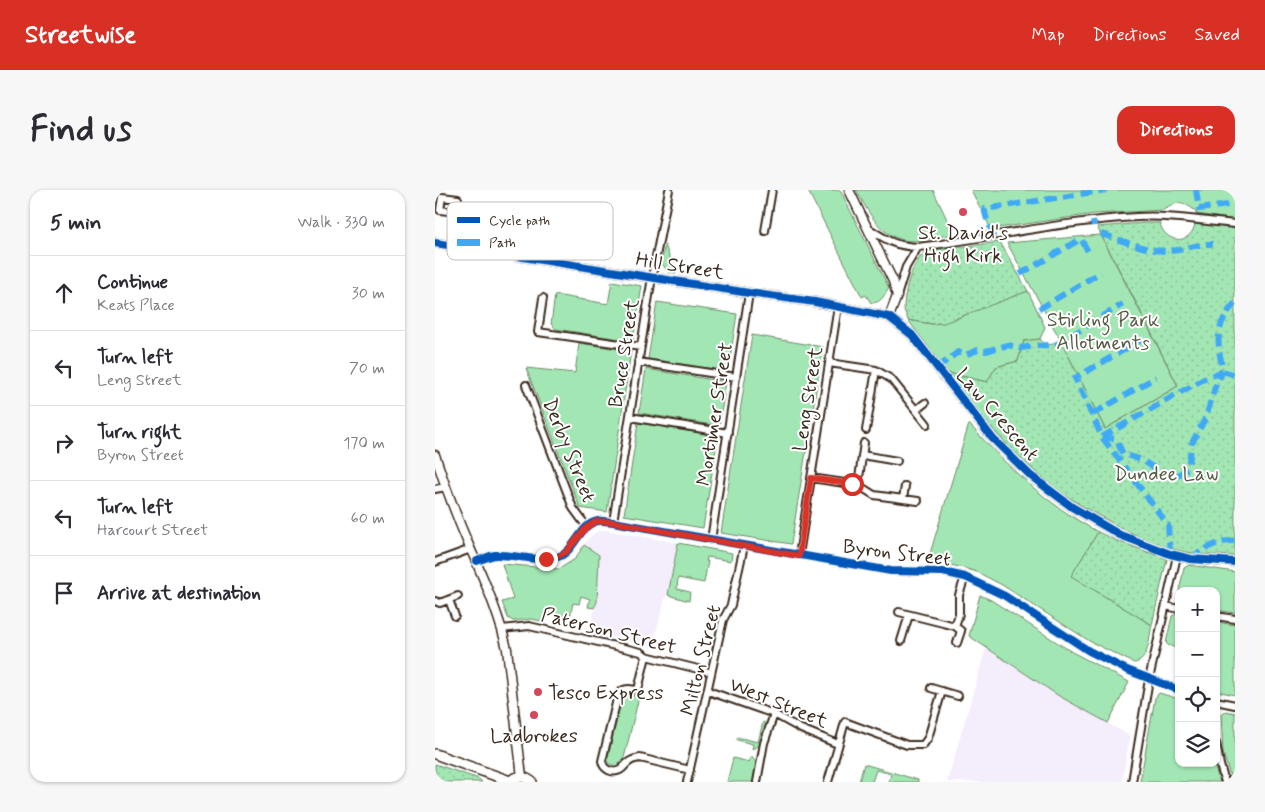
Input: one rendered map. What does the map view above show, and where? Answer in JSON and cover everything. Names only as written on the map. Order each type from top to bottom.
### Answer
[{"type":"main road","points":[[435,754],[510,782],[522,777],[532,782]]},
{"type":"street","name":"Bruce Street","points":[[613,522],[652,277],[669,190]]},
{"type":"street","points":[[765,231],[772,190]]},
{"type":"street","points":[[849,190],[893,281],[897,296]]},
{"type":"street","points":[[868,228],[901,246],[918,247],[1093,220],[1138,217],[1198,219],[1235,224]]},
{"type":"street","points":[[889,317],[906,267],[918,247]]},
{"type":"street","name":"Hill Street","points":[[542,260],[838,306],[889,317]]},
{"type":"street","name":"Mortimer Street","points":[[711,540],[749,293]]},
{"type":"street","points":[[543,298],[539,332],[641,347]]},
{"type":"street","name":"Leng Street","points":[[799,556],[838,306]]},
{"type":"street","name":"Law Crescent","points":[[889,317],[912,336],[993,439],[1031,476],[1072,507],[1120,535],[1177,556],[1191,559],[1235,562]]},
{"type":"street","points":[[638,362],[736,377]]},
{"type":"street","points":[[829,363],[876,370],[891,379],[927,424]]},
{"type":"street","points":[[866,430],[876,370]]},
{"type":"street","name":"Derby Street","points":[[526,385],[573,508],[587,527]]},
{"type":"street","points":[[916,410],[925,403]]},
{"type":"street","points":[[630,417],[728,433]]},
{"type":"street","points":[[858,485],[864,443]]},
{"type":"street","points":[[435,455],[502,629],[507,649],[522,777]]},
{"type":"street","points":[[863,455],[897,461]]},
{"type":"street","points":[[811,478],[858,485],[874,494],[918,502]]},
{"type":"street","points":[[903,499],[905,486]]},
{"type":"street","points":[[435,489],[446,487]]},
{"type":"street","name":"Byron Street","points":[[587,527],[597,521],[613,522],[891,571],[943,572],[965,577],[1005,596],[1089,651],[1127,670],[1175,689]]},
{"type":"street","points":[[477,561],[494,555],[546,559],[557,557],[573,546],[587,527]]},
{"type":"street","name":"Milton Street","points":[[687,782],[723,620],[731,605],[744,546]]},
{"type":"street","points":[[435,562],[471,549]]},
{"type":"street","points":[[1132,782],[1149,679],[1177,556]]},
{"type":"street","points":[[955,626],[959,614],[959,595],[965,577]]},
{"type":"street","points":[[435,601],[440,603],[458,596]]},
{"type":"street","points":[[449,600],[455,616]]},
{"type":"street","points":[[1166,606],[1175,608]]},
{"type":"street","points":[[899,612],[955,626],[961,630],[957,643]]},
{"type":"street","points":[[901,641],[909,615]]},
{"type":"street","points":[[1220,617],[1235,619]]},
{"type":"street","name":"Paterson Street","points":[[502,629],[529,626],[641,652],[646,656],[706,671]]},
{"type":"street","points":[[646,656],[638,690],[627,688],[621,690],[617,695],[602,761],[603,766],[607,770],[614,772],[621,770],[628,762],[640,758],[690,770]]},
{"type":"street","points":[[931,688],[958,696]]},
{"type":"street","name":"West Street","points":[[708,691],[774,714],[801,729],[839,744]]},
{"type":"street","points":[[828,782],[845,722],[907,745],[923,744],[928,738],[942,691]]},
{"type":"street","points":[[1220,702],[1235,705]]},
{"type":"street","points":[[757,782],[764,743],[774,714]]},
{"type":"street","points":[[1220,765],[1225,782]]},
{"type":"shaded area","points":[[605,530],[678,543],[668,595],[666,595],[652,647],[589,632],[597,602],[599,555],[584,545],[596,532]]},
{"type":"shaded area","points":[[986,648],[1059,696],[1130,736],[1122,782],[947,782]]},
{"type":"green space","points":[[809,190],[840,190],[889,288],[880,300],[871,303],[866,295],[862,297]]},
{"type":"green space","points":[[856,190],[933,190],[954,234],[911,241],[892,235],[884,230],[871,216]]},
{"type":"green space","points":[[971,190],[1235,190],[1235,220],[1196,214],[1196,211],[1187,205],[1177,203],[1163,210],[1094,214],[991,229]]},
{"type":"green space","name":"Dundee Law","points":[[1196,214],[1235,220],[1235,556],[1192,553],[1166,547],[1127,531],[1074,501],[1039,475],[1010,448],[984,419],[948,373],[987,382],[996,367],[1018,361],[1024,341],[1040,339],[1045,343],[1055,344],[1061,341],[1105,429],[1178,386],[1097,227],[1160,223],[1162,229],[1169,237],[1179,239],[1189,235],[1193,230]]},
{"type":"green space","name":"Stirling Park Allotments","points":[[1100,235],[1141,248],[1102,237],[1178,386],[1105,429],[1061,341],[1007,243]]},
{"type":"green space","points":[[1000,242],[1028,291],[944,323],[932,324],[908,320],[904,310],[905,294],[913,269],[922,255],[927,251]]},
{"type":"green space","points":[[665,245],[676,273],[668,272],[661,262]]},
{"type":"green space","points":[[612,281],[642,286],[633,341],[556,329],[551,324],[555,295],[608,304]]},
{"type":"green space","points":[[1028,291],[1045,327],[1040,339],[1024,341],[1018,361],[996,367],[987,382],[948,373],[908,320],[932,324],[958,318]]},
{"type":"green space","points":[[657,302],[737,314],[728,371],[648,359]]},
{"type":"green space","points":[[752,335],[823,347],[791,544],[721,533]]},
{"type":"green space","points":[[579,343],[631,351],[607,512],[580,508],[526,368],[575,373]]},
{"type":"green space","points":[[646,369],[726,382],[719,426],[639,413]]},
{"type":"green space","points":[[638,423],[718,436],[703,528],[624,515]]},
{"type":"green space","points":[[969,424],[1013,470],[1044,497],[1098,532],[1072,576],[1152,625],[1145,654],[1139,662],[1134,663],[1091,642],[1002,585],[977,572],[928,560]]},
{"type":"green space","points":[[1098,532],[1167,559],[1152,625],[1071,576]]},
{"type":"green space","points":[[678,543],[732,553],[731,561],[707,557],[704,583],[678,578],[677,589],[690,592],[689,601],[668,595]]},
{"type":"green space","points":[[584,545],[599,555],[597,602],[594,608],[588,607],[590,599],[581,596],[579,604],[573,603],[570,617],[545,611],[542,621],[531,619],[513,621],[508,618],[502,602],[513,599],[502,564],[559,569],[575,559]]},
{"type":"green space","points":[[1189,565],[1235,572],[1235,613],[1220,611],[1220,587],[1180,587],[1184,568]]},
{"type":"green space","points":[[980,595],[991,600],[1072,652],[1129,682],[1108,723],[1059,696],[969,636]]},
{"type":"green space","points":[[1175,614],[1175,648],[1166,643],[1172,616]]},
{"type":"green space","points":[[1220,623],[1235,625],[1235,695],[1220,692]]},
{"type":"green space","points":[[1159,693],[1175,698],[1175,767],[1214,767],[1220,782],[1140,782],[1155,698]]},
{"type":"green space","points":[[626,694],[639,697],[624,758],[618,764],[611,765],[607,761],[622,697]]},
{"type":"green space","points":[[1226,711],[1235,713],[1235,782],[1232,782],[1223,753],[1221,714]]},
{"type":"green space","points":[[763,722],[767,724],[759,746],[752,749],[753,744],[737,740],[737,737],[758,742]]},
{"type":"green space","points":[[751,756],[756,762],[754,782],[727,782],[733,758],[749,762]]},
{"type":"green space","points":[[435,764],[479,779],[482,782],[435,782]]},
{"type":"green space","points":[[864,764],[918,780],[918,782],[889,782],[891,774],[876,770],[872,782],[859,782]]},
{"type":"marked path","points":[[993,237],[985,209],[1107,190]]},
{"type":"marked path","points":[[1196,190],[1199,209],[1235,204]]},
{"type":"marked path","points":[[1093,221],[1094,226]]},
{"type":"marked path","points":[[1101,234],[1144,248],[1162,251],[1213,244]]},
{"type":"marked path","points":[[1020,274],[1081,239],[1089,253]]},
{"type":"marked path","points":[[1039,309],[1101,272]]},
{"type":"marked path","points":[[1235,303],[1223,319],[1219,335],[1219,352],[1223,371],[1235,375]]},
{"type":"marked path","points":[[937,368],[958,352],[965,355],[978,350],[986,351],[1008,345],[1020,348],[1057,344],[1123,304]]},
{"type":"marked path","points":[[1143,339],[1075,378],[1102,437],[1168,525],[1170,554]]},
{"type":"marked path","points":[[1102,437],[1116,439],[1123,454],[1142,460],[1163,474],[1180,474],[1188,467],[1192,443],[1206,417],[1215,387],[1223,371]]},
{"type":"marked path","points":[[1102,437],[1202,380],[1223,371]]},
{"type":"marked path","points":[[1093,414],[1156,377]]},
{"type":"marked path","points":[[1191,559],[1211,546],[1235,541]]},
{"type":"cycle path","points":[[435,243],[447,245]]},
{"type":"cycle path","points":[[542,260],[815,302],[889,317],[912,335],[993,439],[1031,476],[1072,507],[1120,535],[1170,554],[1191,559],[1235,562]]},
{"type":"cycle path","points":[[477,561],[495,555],[535,559],[558,557],[569,549],[586,527],[601,521],[891,571],[943,572],[965,577],[1005,596],[1089,651],[1127,670],[1175,688]]},
{"type":"place","name":"St. David's High Kirk","points":[[963,212]]},
{"type":"place","name":"Tesco Express","points":[[538,692]]},
{"type":"place","name":"Ladbrokes","points":[[534,715]]},
{"type":"route","points":[[546,559],[557,557],[566,552],[573,546],[587,527],[597,521],[613,522],[799,556],[811,478],[852,484]]}]
